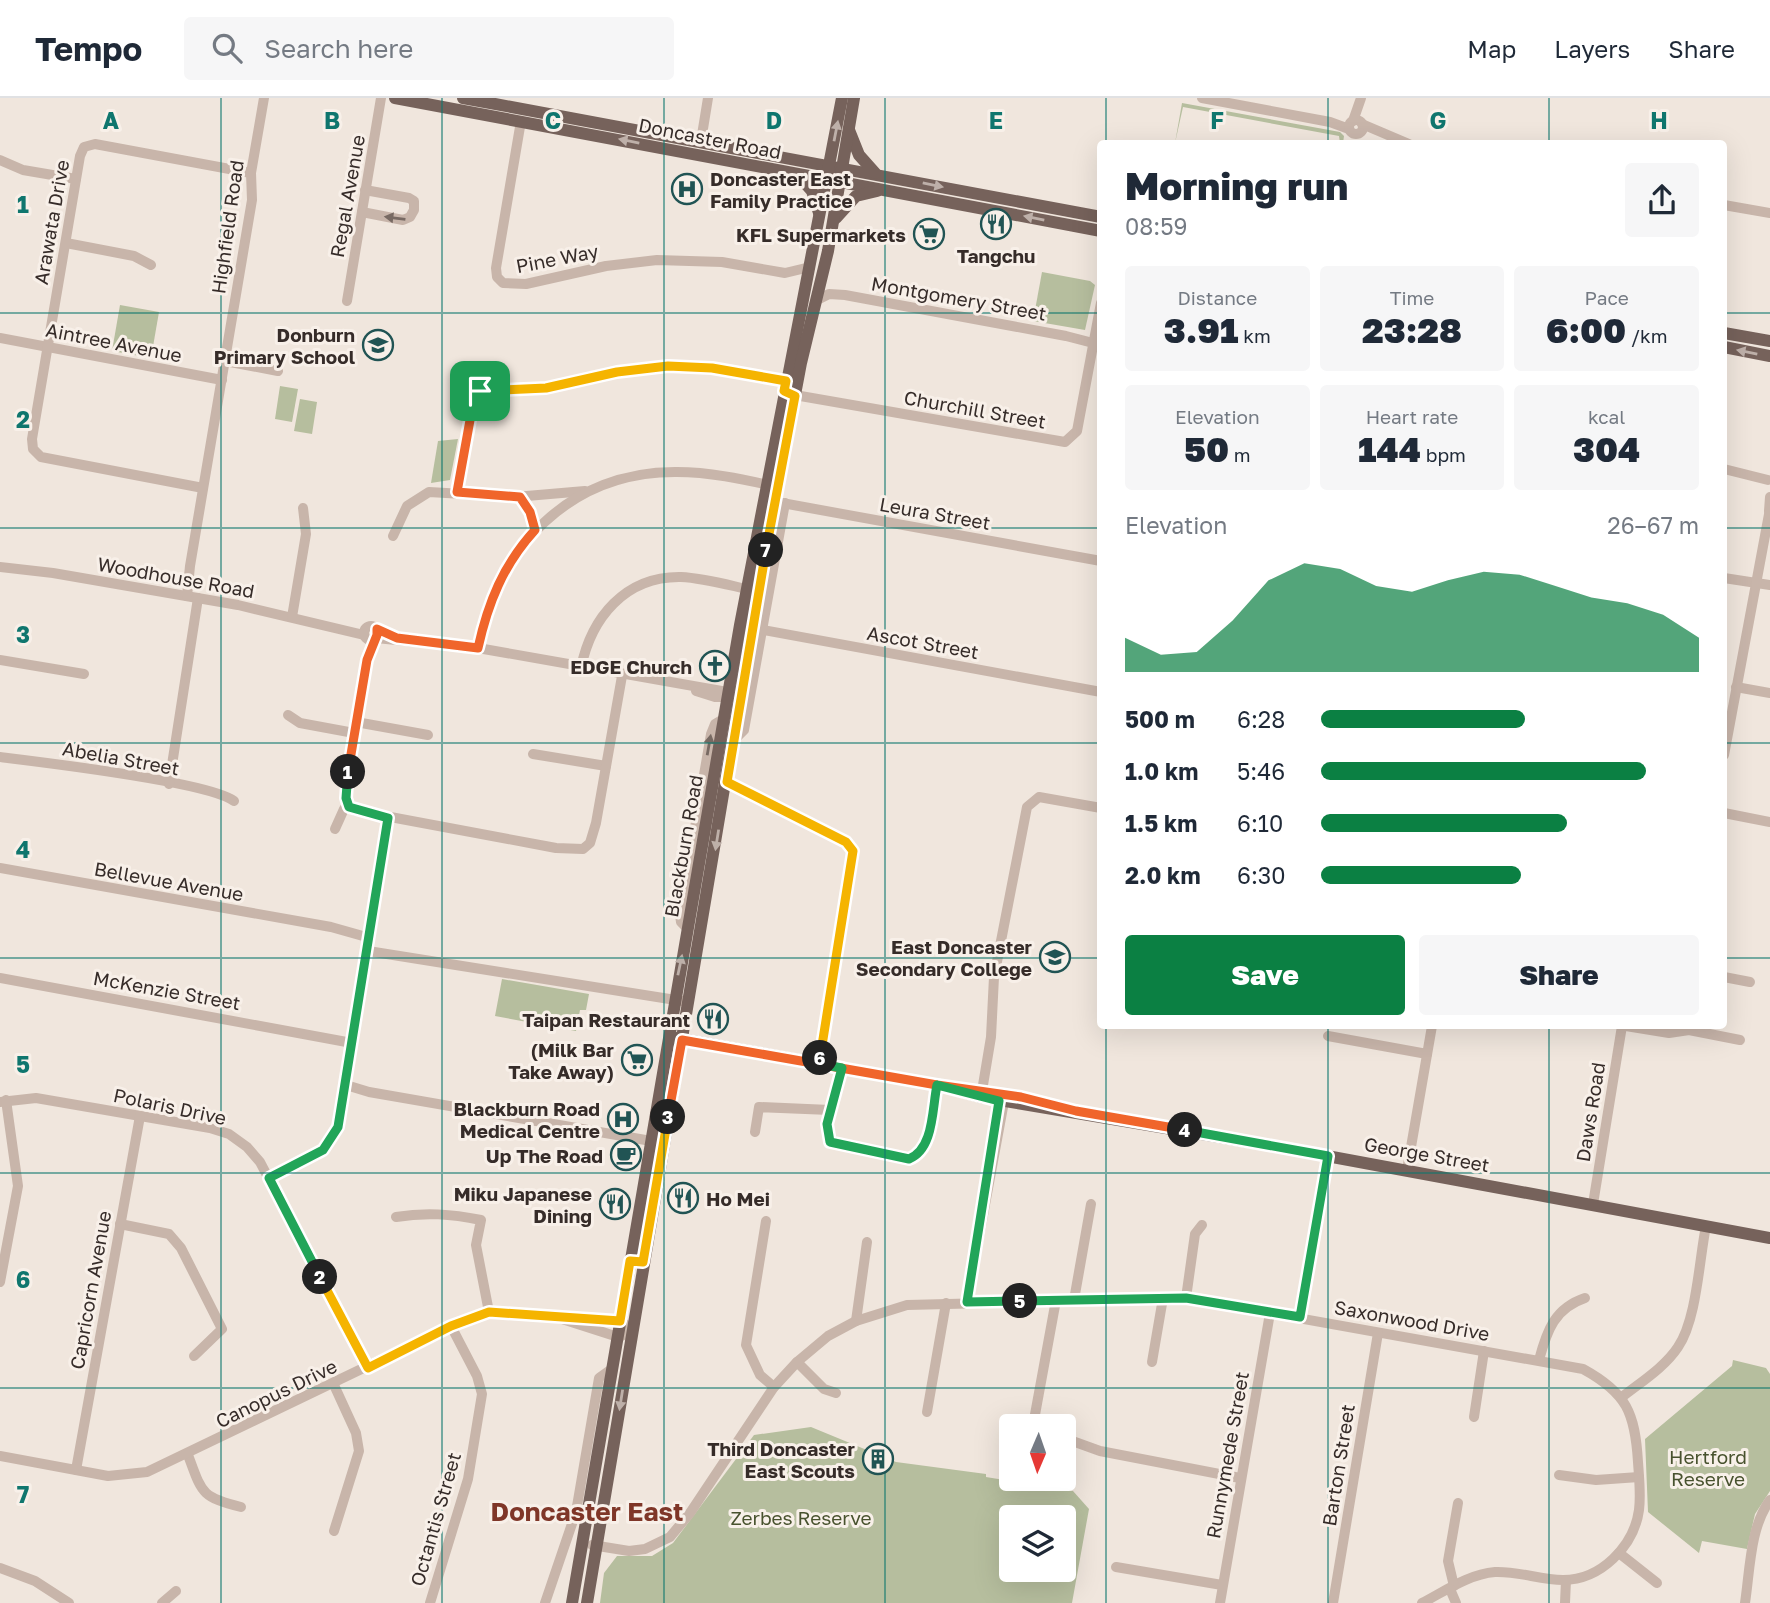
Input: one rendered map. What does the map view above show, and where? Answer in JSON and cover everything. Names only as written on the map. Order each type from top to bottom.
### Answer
[{"type":"main road","name":"Doncaster Road","points":[[394,98],[1097,230]]},
{"type":"main road","name":"Doncaster Road","points":[[463,98],[1097,216]]},
{"type":"main road","name":"Blackburn Road","points":[[587,1603],[628,1327],[650,1141],[725,718],[751,628],[752,590],[775,501],[772,486],[834,180],[842,98]]},
{"type":"main road","name":"Blackburn Road","points":[[836,166],[849,130],[854,98]]},
{"type":"main road","points":[[849,130],[859,155],[875,173]]},
{"type":"main road","points":[[797,174],[812,191],[826,222],[856,196],[888,189]]},
{"type":"main road","name":"Blackburn Road","points":[[812,294],[810,267],[826,222]]},
{"type":"main road","points":[[1727,334],[1770,341]]},
{"type":"main road","points":[[1727,348],[1770,356]]},
{"type":"main road","name":"Blackburn Road","points":[[636,1261],[664,1144],[727,782],[733,741],[733,695]]},
{"type":"main road","name":"George Street","points":[[668,1037],[1770,1238]]},
{"type":"main road","name":"Blackburn Road","points":[[572,1603],[618,1336],[628,1327]]},
{"type":"street","name":"Highfield Road","points":[[169,783],[197,621],[190,566],[252,200],[251,173],[264,98]]},
{"type":"street","name":"Regal Avenue","points":[[347,301],[381,98]]},
{"type":"street","points":[[701,141],[708,98]]},
{"type":"street","points":[[1202,98],[1331,122],[1398,140]]},
{"type":"street","points":[[1355,130],[1360,100]]},
{"type":"street","name":"Pine Way","points":[[521,121],[496,268],[497,277],[503,283],[526,284],[606,266],[657,260],[722,262],[785,273],[810,267]]},
{"type":"street","name":"Arawata Drive","points":[[203,488],[38,456],[33,449],[32,439],[81,154],[91,144],[251,173]]},
{"type":"street","points":[[0,160],[23,170],[76,179]]},
{"type":"street","points":[[362,212],[404,220],[410,217],[414,210],[414,201],[409,198],[365,190]]},
{"type":"street","points":[[1727,206],[1770,213]]},
{"type":"street","points":[[65,243],[134,256],[151,265]]},
{"type":"street","name":"Pine Way","points":[[785,273],[812,294]]},
{"type":"street","name":"Montgomery Street","points":[[812,294],[826,288],[845,295],[1094,340]]},
{"type":"street","name":"Churchill Street","points":[[457,492],[474,398],[481,390],[546,388],[617,372],[668,366],[712,368],[818,397],[1065,442],[1077,431],[1097,324]]},
{"type":"street","name":"Aintree Avenue","points":[[0,338],[222,380]]},
{"type":"street","points":[[225,361],[278,371]]},
{"type":"street","points":[[1727,469],[1769,477]]},
{"type":"street","points":[[393,536],[404,511],[415,499],[435,491],[520,497],[589,490],[636,477],[677,472],[772,486]]},
{"type":"street","points":[[478,648],[495,588],[512,559],[535,530],[589,490]]},
{"type":"street","points":[[520,497],[530,512],[535,530]]},
{"type":"street","points":[[1727,738],[1770,510],[1770,497]]},
{"type":"street","points":[[733,741],[744,730],[751,628],[775,501]]},
{"type":"street","name":"Leura Street","points":[[775,501],[1097,560]]},
{"type":"street","points":[[292,617],[306,534],[303,508]]},
{"type":"street","name":"Woodhouse Road","points":[[0,567],[193,597],[371,634],[478,648],[686,687],[715,697],[733,695]]},
{"type":"street","points":[[581,668],[587,642],[599,618],[615,601],[640,585],[682,578],[752,590]]},
{"type":"street","points":[[1727,578],[1770,585]]},
{"type":"street","name":"Ascot Street","points":[[751,628],[1097,691]]},
{"type":"street","points":[[371,634],[341,800],[344,809],[351,814],[556,848],[586,848],[596,823],[622,676]]},
{"type":"street","points":[[0,660],[84,674]]},
{"type":"street","points":[[1736,687],[1770,693]]},
{"type":"street","points":[[288,715],[300,723],[428,735]]},
{"type":"street","points":[[533,754],[606,766]]},
{"type":"street","name":"Abelia Street","points":[[0,757],[169,783],[226,795],[234,801]]},
{"type":"street","points":[[347,773],[347,804],[373,816]]},
{"type":"street","points":[[727,782],[747,795],[846,842],[854,854],[820,1064]]},
{"type":"street","points":[[724,797],[737,793],[747,795]]},
{"type":"street","points":[[981,1092],[994,990],[1002,964],[1002,944],[1028,803],[1043,797],[1097,807]]},
{"type":"street","points":[[335,829],[344,809]]},
{"type":"street","points":[[1727,814],[1770,822]]},
{"type":"street","points":[[269,1178],[323,1150],[333,1139],[345,1087],[391,819]]},
{"type":"street","name":"Bellevue Avenue","points":[[0,868],[331,927],[394,953],[689,1002]]},
{"type":"street","name":"McKenzie Street","points":[[0,978],[353,1040]]},
{"type":"street","points":[[1727,978],[1750,982]]},
{"type":"street","points":[[1407,1170],[1431,1029]]},
{"type":"street","name":"Daws Road","points":[[1593,1204],[1623,1029]]},
{"type":"street","points":[[1643,1029],[1669,1033],[1689,1030],[1740,1040]]},
{"type":"street","points":[[1328,1036],[1427,1054]]},
{"type":"street","points":[[842,1068],[827,1124],[830,1142],[909,1159],[919,1155],[926,1146],[937,1085]]},
{"type":"street","points":[[345,1087],[664,1144]]},
{"type":"street","name":"Polaris Drive","points":[[3,1101],[36,1098],[140,1116],[229,1134],[247,1147],[269,1178],[368,1368]]},
{"type":"street","points":[[967,1302],[1002,1099]]},
{"type":"street","points":[[0,1282],[18,1186],[3,1101]]},
{"type":"street","points":[[755,1132],[759,1107],[830,1110]]},
{"type":"street","name":"Capricorn Avenue","points":[[76,1470],[140,1116]]},
{"type":"street","points":[[1300,1317],[1328,1156]]},
{"type":"street","points":[[1074,1300],[1091,1204]]},
{"type":"street","points":[[396,1217],[450,1213],[481,1220],[476,1245],[489,1312]]},
{"type":"street","points":[[766,1221],[746,1345],[760,1376],[774,1387]]},
{"type":"street","points":[[120,1224],[169,1234],[181,1248],[222,1329],[194,1356]]},
{"type":"street","points":[[1186,1298],[1195,1234],[1202,1226]]},
{"type":"street","points":[[1422,1603],[1452,1588],[1493,1573],[1521,1572],[1566,1580],[1587,1575],[1605,1566],[1619,1553],[1636,1525],[1639,1508],[1635,1430],[1622,1397],[1668,1359],[1680,1345],[1688,1325],[1706,1226]]},
{"type":"street","points":[[856,1321],[867,1242]]},
{"type":"street","points":[[1152,1362],[1163,1298]]},
{"type":"street","name":"Saxonwood Drive","points":[[583,1543],[597,1547],[645,1549],[670,1537],[690,1513],[774,1387],[797,1362],[828,1336],[856,1321],[907,1305],[1186,1298],[1583,1368],[1607,1382],[1622,1397]]},
{"type":"street","points":[[1539,1360],[1556,1317],[1569,1304],[1586,1298]]},
{"type":"street","points":[[1035,1414],[1056,1300]]},
{"type":"street","points":[[927,1412],[946,1303]]},
{"type":"street","name":"Canopus Drive","points":[[0,1456],[76,1470],[131,1475],[147,1472],[334,1385],[451,1326],[489,1312],[628,1327]]},
{"type":"street","name":"Runnymede Street","points":[[1220,1603],[1270,1313]]},
{"type":"street","name":"Canopus Drive","points":[[560,1318],[618,1336]]},
{"type":"street","name":"Octantis Street","points":[[430,1603],[468,1479],[482,1394],[477,1376],[451,1326]]},
{"type":"street","name":"Barton Street","points":[[1333,1603],[1378,1332]]},
{"type":"street","points":[[1474,1417],[1484,1351]]},
{"type":"street","points":[[797,1362],[824,1389],[836,1393]]},
{"type":"street","points":[[545,1603],[576,1513],[599,1378],[613,1368]]},
{"type":"street","points":[[334,1385],[356,1433],[359,1451],[334,1531]]},
{"type":"street","points":[[1076,1442],[1100,1451],[1240,1478]]},
{"type":"street","points":[[188,1455],[199,1486],[211,1500],[241,1507]]},
{"type":"street","points":[[1559,1475],[1596,1480],[1639,1476]]},
{"type":"street","points":[[1745,1603],[1758,1527],[1762,1511],[1770,1500]]},
{"type":"street","points":[[1456,1603],[1448,1561],[1458,1503]]},
{"type":"street","points":[[1619,1553],[1657,1583]]},
{"type":"street","points":[[1116,1567],[1222,1585]]},
{"type":"street","points":[[0,1568],[35,1581],[64,1601]]},
{"type":"street","points":[[1565,1603],[1566,1580]]},
{"type":"street","points":[[162,1603],[176,1591]]},
{"type":"green space","points":[[1182,103],[1340,132],[1344,136],[1343,140],[1340,140],[1339,136],[1183,107],[1176,140]]},
{"type":"green space","points":[[1042,272],[1090,281],[1095,285],[1085,330],[1033,321]]},
{"type":"green space","points":[[120,305],[159,312],[151,358],[112,351]]},
{"type":"green space","points":[[280,386],[298,389],[292,422],[275,419]]},
{"type":"green space","points":[[300,399],[317,402],[312,434],[294,431]]},
{"type":"green space","points":[[458,439],[450,480],[431,483],[438,441]]},
{"type":"green space","points":[[502,979],[589,994],[586,1010],[580,1010],[576,1031],[495,1016]]},
{"type":"green space","name":"Hertford Reserve","points":[[1733,1360],[1766,1368],[1770,1374],[1770,1491],[1755,1514],[1747,1549],[1702,1541],[1699,1553],[1648,1512],[1645,1439],[1732,1366]]},
{"type":"green space","name":"Zerbes Reserve","points":[[811,1427],[896,1462],[986,1474],[986,1477],[999,1479],[999,1491],[1073,1491],[1089,1509],[1076,1581],[1076,1505],[999,1505],[999,1582],[1076,1582],[1072,1603],[600,1603],[604,1573],[617,1556],[652,1556],[673,1543],[754,1435]]},
{"type":"place","name":"Doncaster East Family Practice","points":[[687,189]]},
{"type":"place","name":"Tangchu","points":[[996,224]]},
{"type":"place","name":"KFL Supermarkets","points":[[929,234]]},
{"type":"place","name":"Donburn Primary School","points":[[378,345]]},
{"type":"place","name":"EDGE Church","points":[[715,666]]},
{"type":"place","name":"East Doncaster Secondary College","points":[[1055,957]]},
{"type":"place","name":"Taipan Restaurant","points":[[713,1019]]},
{"type":"place","name":"(Milk Bar Take Away)","points":[[637,1060]]},
{"type":"place","name":"Blackburn Road Medical Centre","points":[[623,1119]]},
{"type":"place","name":"Up The Road","points":[[626,1155]]},
{"type":"place","name":"Ho Mei","points":[[683,1198]]},
{"type":"place","name":"Miku Japanese Dining","points":[[615,1204]]},
{"type":"place","name":"Third Doncaster East Scouts","points":[[878,1459]]},
{"type":"district","name":"Doncaster East","points":[[587,1511]]},
{"type":"route","points":[[480,391],[474,398],[457,492],[520,497],[530,512],[535,530],[512,559],[495,588],[486,611],[478,648],[397,638],[377,629],[367,660],[347,773],[346,798],[352,809],[388,818],[338,1127],[333,1139],[323,1150],[269,1178],[368,1368],[451,1326],[489,1312],[620,1321],[630,1261],[643,1262],[682,1040],[735,1048],[842,1068],[937,1085],[1021,1097],[1076,1111],[1328,1156],[1300,1317],[1186,1298],[967,1302],[998,1124],[999,1101],[937,1085],[926,1146],[919,1155],[909,1159],[842,1147],[830,1142],[827,1124],[842,1068],[820,1064],[854,858],[854,854],[846,842],[747,795],[727,782],[751,628],[795,396],[784,391],[786,381],[712,368],[682,366],[617,372],[535,390],[480,391]]}]
